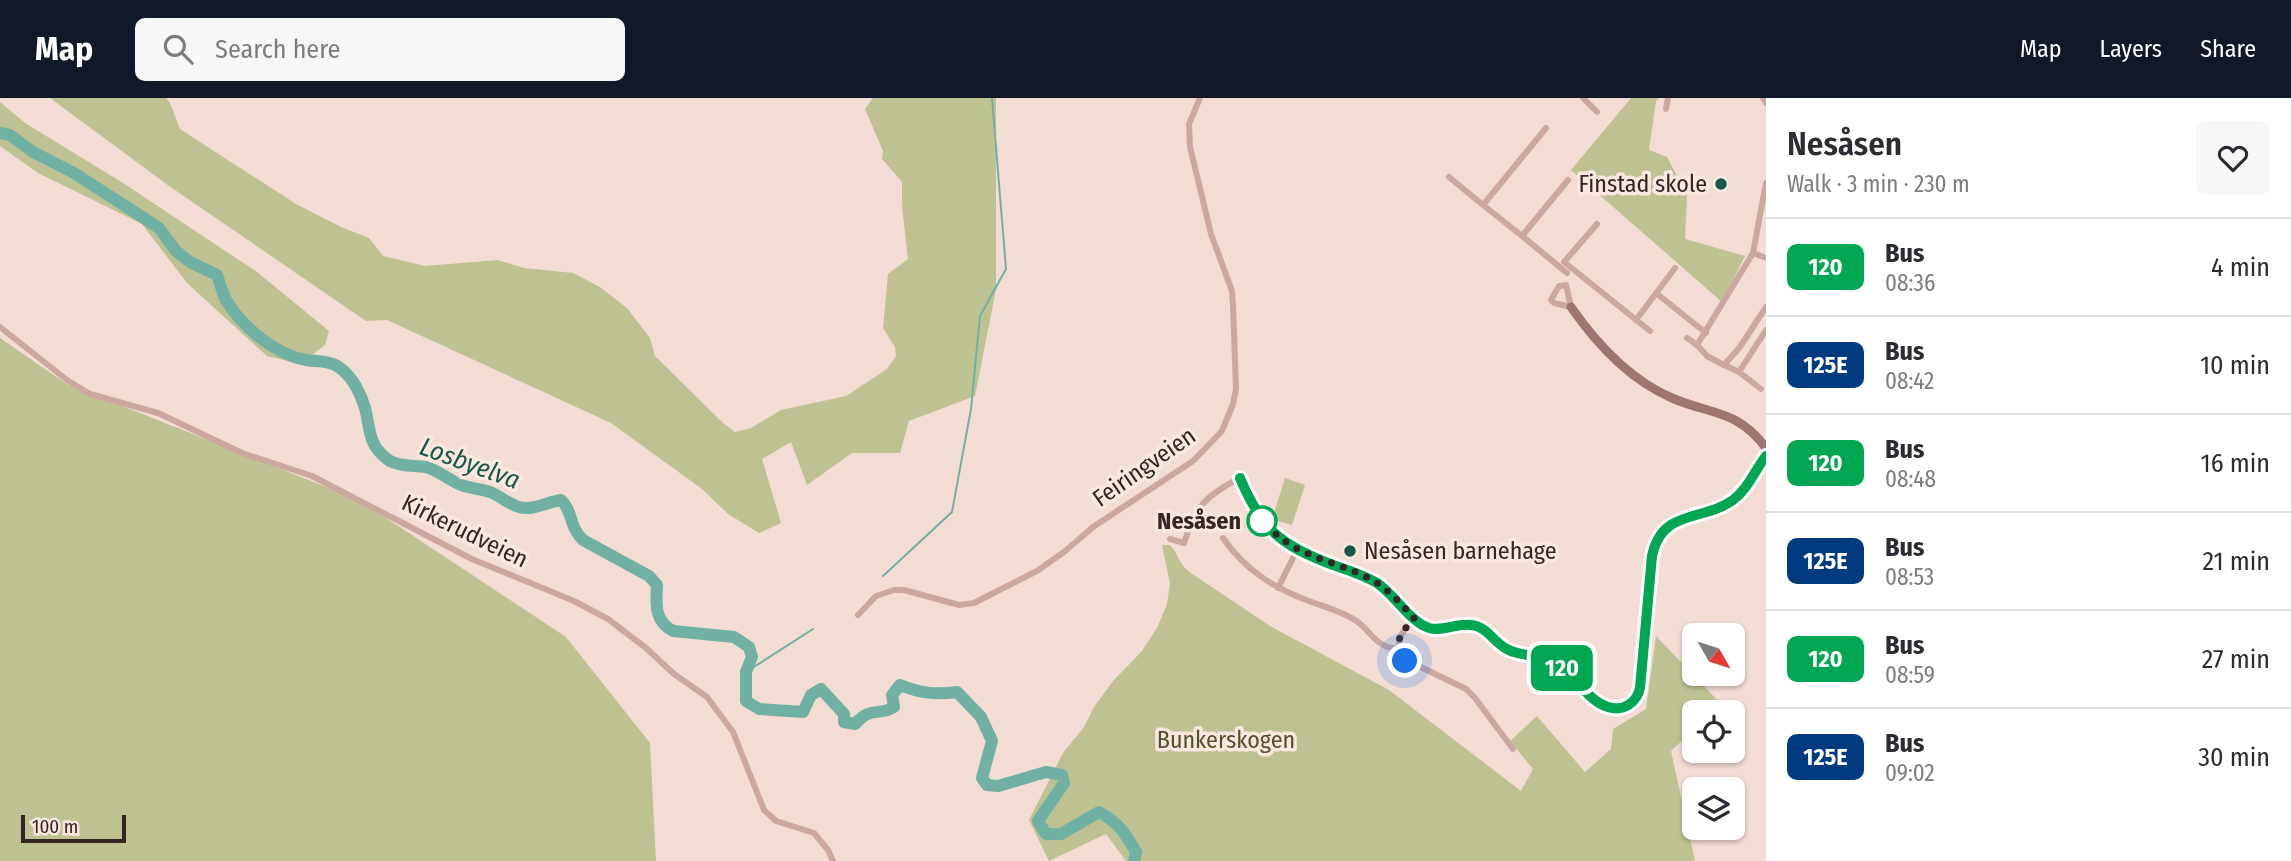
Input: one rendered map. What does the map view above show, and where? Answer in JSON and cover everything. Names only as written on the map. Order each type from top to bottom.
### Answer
[{"type":"street","name":"Feiringveien","points":[[858,614],[876,596],[887,591],[904,590],[966,606],[1023,579],[1064,552],[1093,527],[1193,461],[1222,432],[1236,389],[1233,305],[1231,291],[1211,234],[1190,147],[1189,124],[1200,98]]},
{"type":"street","points":[[1583,98],[1597,113]]},
{"type":"street","points":[[1666,109],[1668,98]]},
{"type":"street","points":[[1763,98],[1766,103]]},
{"type":"street","points":[[1483,205],[1546,128]]},
{"type":"street","points":[[1448,177],[1650,331]]},
{"type":"street","points":[[1522,236],[1569,180]]},
{"type":"street","points":[[1698,345],[1753,253],[1766,183]]},
{"type":"street","points":[[1597,224],[1564,262],[1568,269],[1566,285],[1572,307],[1586,328],[1630,371],[1657,390],[1671,398],[1733,418],[1751,430],[1766,448]]},
{"type":"street","points":[[1753,253],[1766,258]]},
{"type":"street","points":[[1636,320],[1675,268]]},
{"type":"street","points":[[1566,285],[1559,286],[1551,300],[1572,307]]},
{"type":"street","points":[[1656,293],[1706,333]]},
{"type":"street","points":[[1724,365],[1740,347],[1766,307]]},
{"type":"street","points":[[1740,372],[1766,329],[1757,320]]},
{"type":"street","name":"Kirkerudveien","points":[[0,327],[67,380],[90,394],[158,413],[242,453],[312,477],[472,559],[574,601],[608,619],[674,674],[707,696],[733,732],[764,810],[776,821],[814,833],[833,861]]},
{"type":"street","points":[[1687,338],[1698,345],[1707,356],[1740,372],[1761,389]]},
{"type":"street","points":[[1170,540],[1184,542],[1196,511],[1211,495],[1240,478],[1250,502],[1265,524],[1297,550],[1375,582],[1395,597],[1422,625],[1434,629],[1477,626],[1508,650],[1553,661],[1606,706],[1618,709],[1626,707],[1636,698],[1640,688],[1652,556],[1656,540],[1665,528],[1674,522],[1717,508],[1737,498],[1766,456]]},
{"type":"street","points":[[1223,538],[1238,558],[1278,588],[1346,615],[1363,625],[1378,643],[1387,648],[1398,648]]},
{"type":"street","points":[[1278,588],[1297,550]]},
{"type":"street","points":[[1414,618],[1399,638],[1400,657],[1461,685],[1471,693],[1513,750]]},
{"type":"green space","points":[[50,98],[166,98],[180,129],[296,204],[369,238],[383,256],[425,266],[498,260],[524,268],[573,273],[600,287],[627,308],[650,338],[655,356],[735,432],[751,428],[781,410],[846,396],[887,369],[896,356],[895,347],[883,328],[888,274],[908,259],[902,182],[882,159],[883,151],[865,109],[873,98],[996,98],[996,289],[975,396],[909,421],[900,453],[852,453],[807,485],[791,442],[762,459],[781,523],[759,533],[728,514],[702,489],[611,423],[387,320],[366,321],[169,186]]},
{"type":"green space","points":[[1631,98],[1659,98],[1656,101],[1649,150],[1667,157],[1687,195],[1685,239],[1745,256],[1722,302],[1571,170]]},
{"type":"green space","points":[[0,102],[25,123],[123,183],[257,272],[329,331],[325,345],[300,364],[267,356],[187,283],[142,224],[38,173],[0,146]]},
{"type":"green space","points":[[0,338],[67,384],[359,500],[566,637],[650,743],[656,861],[0,861]]},
{"type":"green space","points":[[1285,478],[1305,485],[1292,525],[1272,519]]},
{"type":"green space","name":"Bunkerskogen","points":[[1162,545],[1170,545],[1188,571],[1270,626],[1389,690],[1521,791],[1533,769],[1510,741],[1537,716],[1585,772],[1611,749],[1613,729],[1646,709],[1656,636],[1682,663],[1682,686],[1704,686],[1717,700],[1682,700],[1682,740],[1671,751],[1682,801],[1682,840],[1690,840],[1695,861],[1126,861],[1106,834],[1049,861],[1029,820],[1063,753],[1084,727],[1094,707],[1113,681],[1142,651],[1157,628],[1167,604],[1170,583]]},
{"type":"waterway","points":[[883,576],[952,512],[971,409],[980,316],[1006,269],[992,98]]},
{"type":"waterway","name":"Losbyelva","points":[[0,133],[10,135],[33,152],[74,173],[159,228],[176,251],[190,262],[217,275],[233,310],[250,329],[271,346],[295,357],[329,363],[342,369],[360,394],[375,446],[390,461],[430,468],[459,484],[490,492],[519,507],[535,507],[561,500],[568,509],[575,530],[583,540],[649,576],[657,585],[657,611],[667,627],[673,631],[734,637],[749,647],[752,657],[746,672],[746,701],[759,709],[803,712],[811,695],[821,689],[844,714],[844,722],[855,724],[866,715],[894,707],[892,695],[900,685],[928,693],[957,692],[981,717],[992,741],[982,778],[987,785],[998,786],[1046,772],[1062,775],[1064,783],[1038,821],[1046,834],[1061,834],[1099,812],[1117,824],[1125,834],[1136,852],[1134,861]]},
{"type":"waterway","points":[[746,672],[813,629]]},
{"type":"bus line","name":"120","points":[[1240,478],[1256,513],[1288,545],[1375,582],[1426,627],[1443,629],[1473,625],[1508,650],[1553,661],[1602,704],[1618,709],[1632,702],[1640,688],[1652,556],[1656,540],[1665,528],[1674,522],[1717,508],[1737,498],[1766,456]]},
{"type":"place","name":"Finstad skole","points":[[1721,184]]},
{"type":"place","name":"Nesåsen","points":[[1262,521]]},
{"type":"place","name":"Nesåsen barnehage","points":[[1350,551]]},
{"type":"route","points":[[1262,521],[1261,518],[1273,533],[1293,548],[1365,577],[1395,597],[1414,618],[1399,638],[1400,657],[1405,661]]}]
